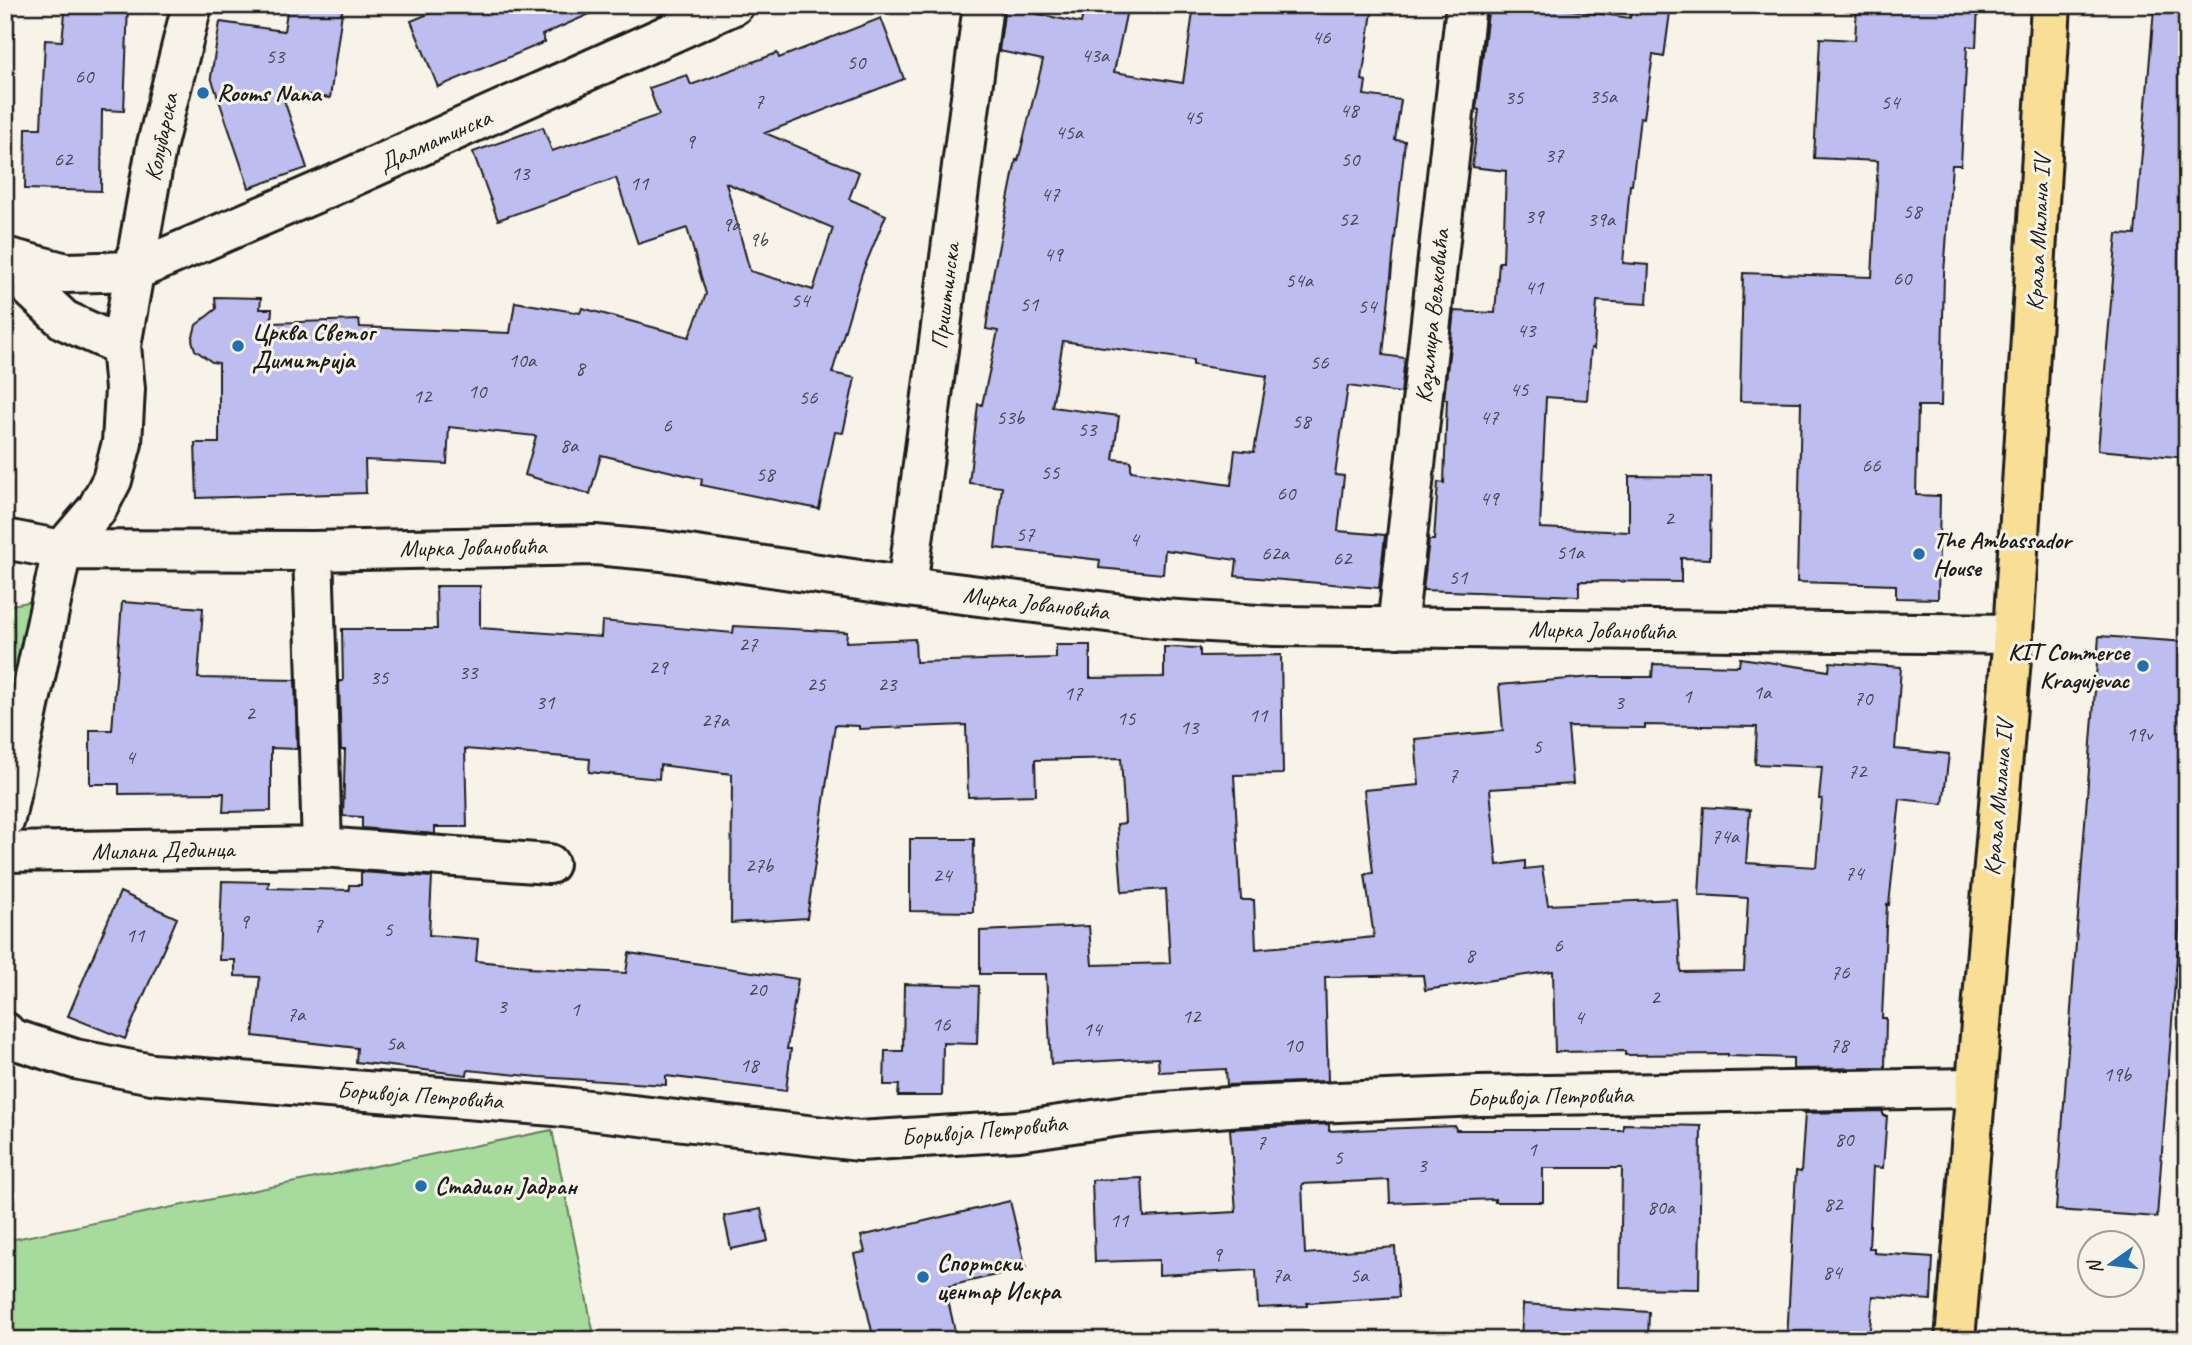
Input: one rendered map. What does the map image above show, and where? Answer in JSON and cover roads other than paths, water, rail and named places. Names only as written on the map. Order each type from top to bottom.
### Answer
[{"type":"main road","name":"Краља Милана IV","points":[[1955,1340],[2012,634],[2051,5]]},
{"type":"street","name":"Колубарска","points":[[62,550],[97,509],[112,480],[122,443],[125,389],[121,346],[156,149],[192,5]]},
{"type":"street","name":"Далматинска","points":[[5,259],[66,273],[134,271],[327,188],[734,5]]},
{"type":"street","name":"Приштинска","points":[[907,587],[983,5]]},
{"type":"street","name":"Казимира Вељковића","points":[[1397,628],[1466,5]]},
{"type":"street","points":[[5,259],[16,275],[64,320],[121,346]]},
{"type":"street","name":"Мирка Јовановића","points":[[5,539],[62,550],[313,551],[595,545],[662,551],[907,587],[1163,619],[1274,626],[2012,634]]},
{"type":"street","points":[[5,819],[62,550]]},
{"type":"street","points":[[313,551],[321,847]]},
{"type":"street","name":"Милана Дединца","points":[[5,852],[321,847],[548,864]]},
{"type":"street","name":"Боривоја Петровића","points":[[5,1032],[10,1038],[75,1059],[152,1074],[554,1106],[859,1141],[1019,1131],[1127,1115],[1256,1105],[1480,1096],[1974,1088]]},
{"type":"place","name":"Rooms Nana","points":[[203,93]]},
{"type":"place","name":"Црква Светог Димитрија","points":[[238,346]]},
{"type":"place","name":"The Ambassador House","points":[[1919,554]]},
{"type":"place","name":"KIT Commerce Kragujevac","points":[[2143,666]]},
{"type":"place","name":"Стадион Јадран","points":[[421,1186]]},
{"type":"place","name":"Спортски центар Искра","points":[[923,1277]]}]
